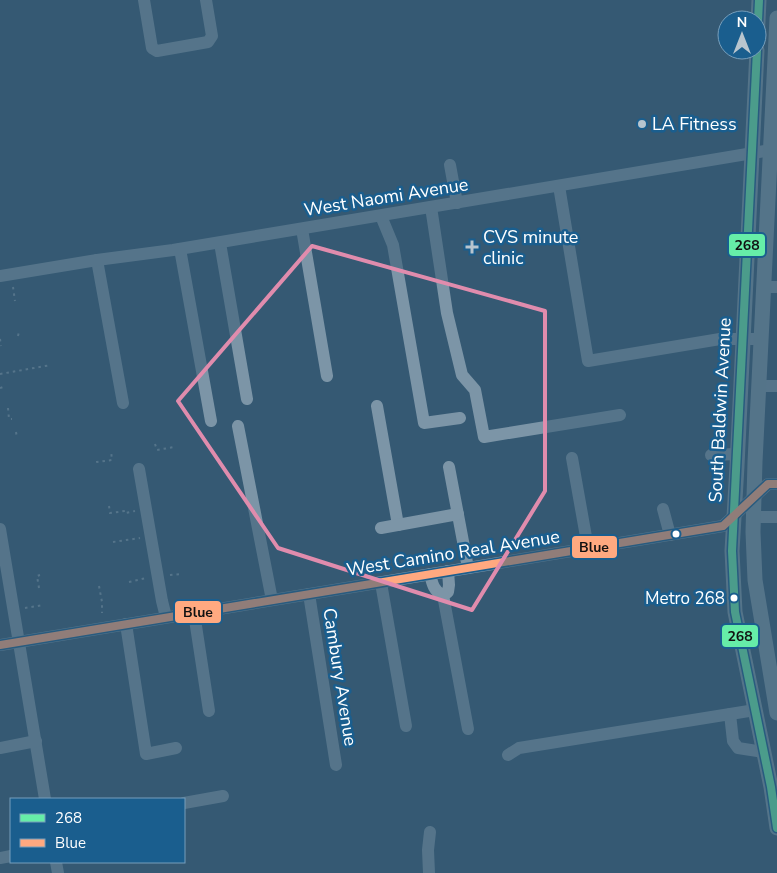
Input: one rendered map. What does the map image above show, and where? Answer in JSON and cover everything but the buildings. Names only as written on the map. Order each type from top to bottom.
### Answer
[{"type":"main road","name":"South Baldwin Avenue","points":[[777,18],[770,287],[761,339],[754,497],[755,580],[773,667],[777,714]]},
{"type":"main road","name":"South Baldwin Avenue","points":[[756,60],[732,551],[735,612],[756,710],[777,828]]},
{"type":"street","points":[[144,0],[152,48],[157,51],[208,42],[212,36],[206,0]]},
{"type":"street","name":"West Naomi Avenue","points":[[0,276],[220,243],[774,149]]},
{"type":"street","points":[[450,165],[457,203]]},
{"type":"street","points":[[559,186],[588,361],[720,339],[761,339]]},
{"type":"street","points":[[432,207],[452,331],[462,375],[475,390],[484,437],[620,415]]},
{"type":"street","points":[[381,216],[393,245],[424,423],[460,418]]},
{"type":"street","points":[[302,229],[327,376]]},
{"type":"street","points":[[220,243],[248,400]]},
{"type":"street","points":[[180,249],[211,421]]},
{"type":"street","points":[[97,260],[124,404]]},
{"type":"street","points":[[758,386],[777,386]]},
{"type":"street","points":[[377,406],[398,524]]},
{"type":"street","points":[[238,426],[272,600]]},
{"type":"street","points":[[711,455],[738,454]]},
{"type":"street","points":[[572,458],[588,548]]},
{"type":"street","points":[[450,467],[468,568]]},
{"type":"street","points":[[139,469],[166,617]]},
{"type":"street","name":"West Camino Real Avenue","points":[[0,645],[723,526],[768,484],[777,484]]},
{"type":"street","points":[[664,509],[670,535]]},
{"type":"street","points":[[381,528],[458,514]]},
{"type":"street","points":[[754,517],[777,517]]},
{"type":"street","points":[[0,530],[45,798]]},
{"type":"street","points":[[443,596],[448,592],[448,571]]},
{"type":"street","points":[[430,574],[433,586],[438,594],[443,596]]},
{"type":"street","points":[[381,583],[406,726]]},
{"type":"street","name":"Cambury Avenue","points":[[309,594],[336,765]]},
{"type":"street","points":[[443,596],[468,729]]},
{"type":"street","points":[[194,612],[209,711]]},
{"type":"street","points":[[126,624],[146,754],[176,748]]},
{"type":"street","points":[[508,755],[519,748],[756,710]]},
{"type":"street","points":[[730,714],[733,741],[738,748],[764,752]]},
{"type":"street","points":[[0,748],[36,741]]},
{"type":"street","points":[[185,803],[223,796]]},
{"type":"street","points":[[430,832],[428,850],[430,873]]},
{"type":"path","points":[[14,287],[16,301]]},
{"type":"path","points":[[18,336],[19,332]]},
{"type":"path","points":[[0,339],[1,346]]},
{"type":"path","points":[[0,374],[51,365]]},
{"type":"path","points":[[8,408],[10,419],[12,419]]},
{"type":"path","points":[[16,432],[17,438]]},
{"type":"path","points":[[155,444],[158,450],[174,447]]},
{"type":"path","points":[[97,461],[112,460],[111,451]]},
{"type":"path","points":[[109,506],[110,514],[135,511]]},
{"type":"path","points":[[113,542],[140,538]]},
{"type":"path","points":[[165,576],[182,574]]},
{"type":"path","points":[[40,575],[37,576],[40,588]]},
{"type":"path","points":[[129,582],[146,578]]},
{"type":"path","points":[[99,586],[102,613]]},
{"type":"path","points":[[25,608],[44,605]]},
{"type":"highlighted area","points":[[312,246],[545,311],[545,491],[472,610],[278,548],[178,401]]},
{"type":"transit line","name":"268","points":[[759,0],[759,10]]},
{"type":"transit line","name":"268","points":[[757,60],[732,551],[735,612],[771,787],[777,828]]},
{"type":"transit line","name":"Blue","points":[[0,645],[723,526],[768,484],[777,484]]},
{"type":"place","name":"LA Fitness","points":[[642,124]]},
{"type":"place","name":"CVS minute clinic","points":[[472,247]]},
{"type":"place","name":"Metro 268","points":[[734,598]]}]
